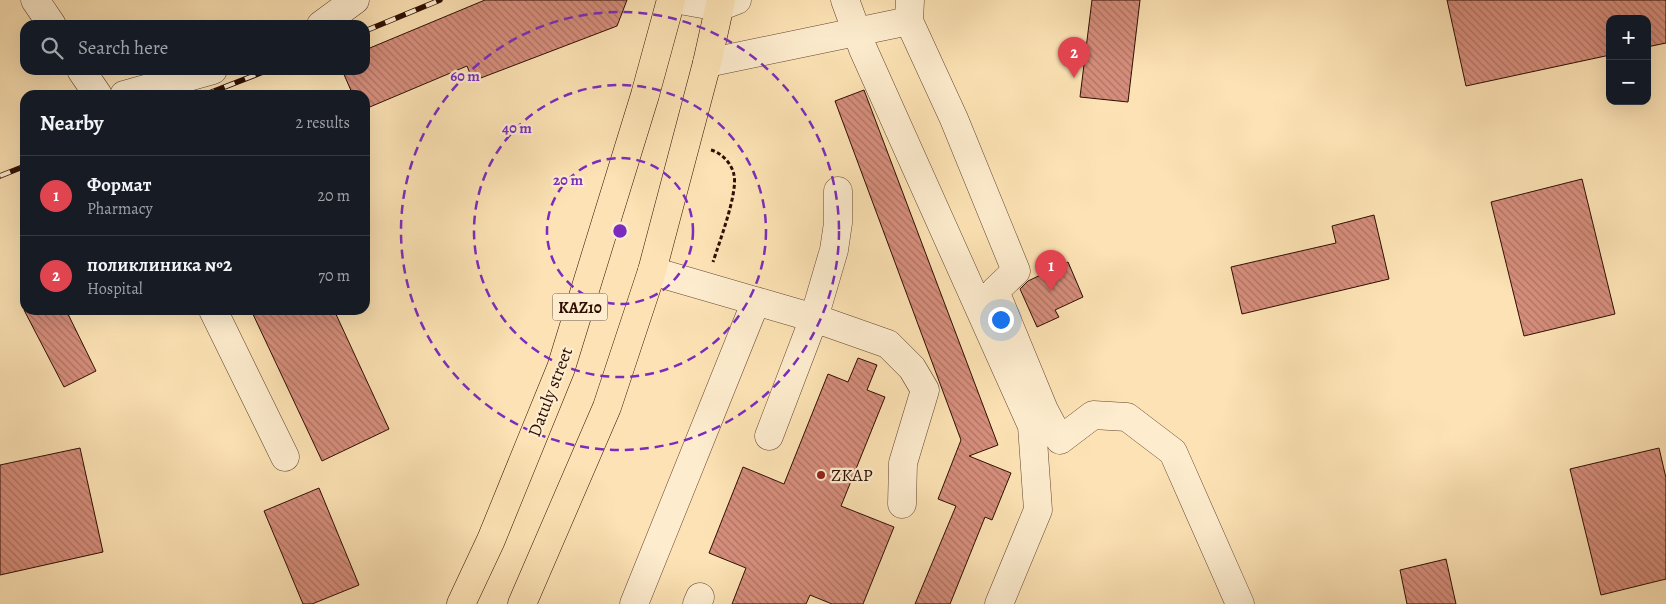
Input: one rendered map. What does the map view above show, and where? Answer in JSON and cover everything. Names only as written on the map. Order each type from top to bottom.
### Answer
[{"type":"highway","name":"Datuly street","points":[[461,604],[491,540],[561,368],[645,95],[671,0]]},
{"type":"highway","points":[[522,604],[607,407],[652,271],[707,62],[726,2]]},
{"type":"street","points":[[35,0],[49,20]]},
{"type":"street","points":[[328,20],[355,0]]},
{"type":"street","points":[[680,0],[726,2]]},
{"type":"street","points":[[845,0],[906,146],[1032,426],[1038,510],[999,604]]},
{"type":"street","points":[[707,62],[857,32],[910,10],[1016,272],[995,291],[1044,410],[1060,440],[1093,416],[1127,418],[1173,452],[1240,604]]},
{"type":"street","points":[[84,75],[95,90]]},
{"type":"street","points":[[142,90],[195,75]]},
{"type":"street","points":[[769,436],[814,318],[834,250],[838,223],[838,191]]},
{"type":"street","points":[[652,271],[814,318],[888,344],[912,368],[925,390],[903,463],[902,504]]},
{"type":"street","points":[[634,604],[756,301]]},
{"type":"street","points":[[215,315],[285,457]]},
{"type":"path","points":[[686,141],[717,151],[730,163],[734,175],[732,200],[705,287]]},
{"type":"building","points":[[485,0],[627,0],[617,26],[473,81],[467,66],[370,107],[370,90],[351,90],[344,75],[370,75],[370,48]]},
{"type":"building","points":[[1092,0],[1140,0],[1128,102],[1080,97]]},
{"type":"building","points":[[1447,0],[1666,0],[1666,43],[1651,46],[1651,15],[1606,15],[1606,56],[1466,86]]},
{"type":"building","points":[[864,90],[998,445],[969,456],[1011,473],[992,520],[985,517],[950,604],[915,604],[956,506],[938,499],[961,440],[835,101]]},
{"type":"building","points":[[1582,179],[1615,314],[1524,336],[1491,202]]},
{"type":"building","points":[[1374,215],[1389,279],[1242,314],[1231,267],[1336,243],[1332,226]]},
{"type":"building","points":[[1068,262],[1083,297],[1055,310],[1059,317],[1037,327],[1020,289],[1028,281]]},
{"type":"building","points":[[27,315],[68,315],[96,371],[64,387]]},
{"type":"building","points":[[253,315],[336,315],[389,429],[322,461]]},
{"type":"building","name":"ZKAP","points":[[858,358],[877,365],[867,390],[885,397],[841,506],[894,527],[863,604],[832,604],[810,595],[806,604],[732,604],[746,568],[709,553],[743,467],[784,484],[828,374],[848,382]]},
{"type":"building","points":[[80,448],[103,552],[0,575],[0,465]]},
{"type":"building","points":[[1659,448],[1666,478],[1666,579],[1601,595],[1570,469]]},
{"type":"building","points":[[319,488],[359,585],[312,604],[303,604],[264,511]]},
{"type":"building","points":[[1446,559],[1456,604],[1407,604],[1400,570]]},
{"type":"railway","points":[[370,29],[440,0]]},
{"type":"railway","points":[[217,90],[255,75]]},
{"type":"railway","points":[[0,176],[20,168]]},
{"type":"place","name":"поликлиника №2","points":[[1074,78]]},
{"type":"place","name":"Формат","points":[[1051,291]]},
{"type":"place","name":"ZKAP","points":[[821,475]]}]
